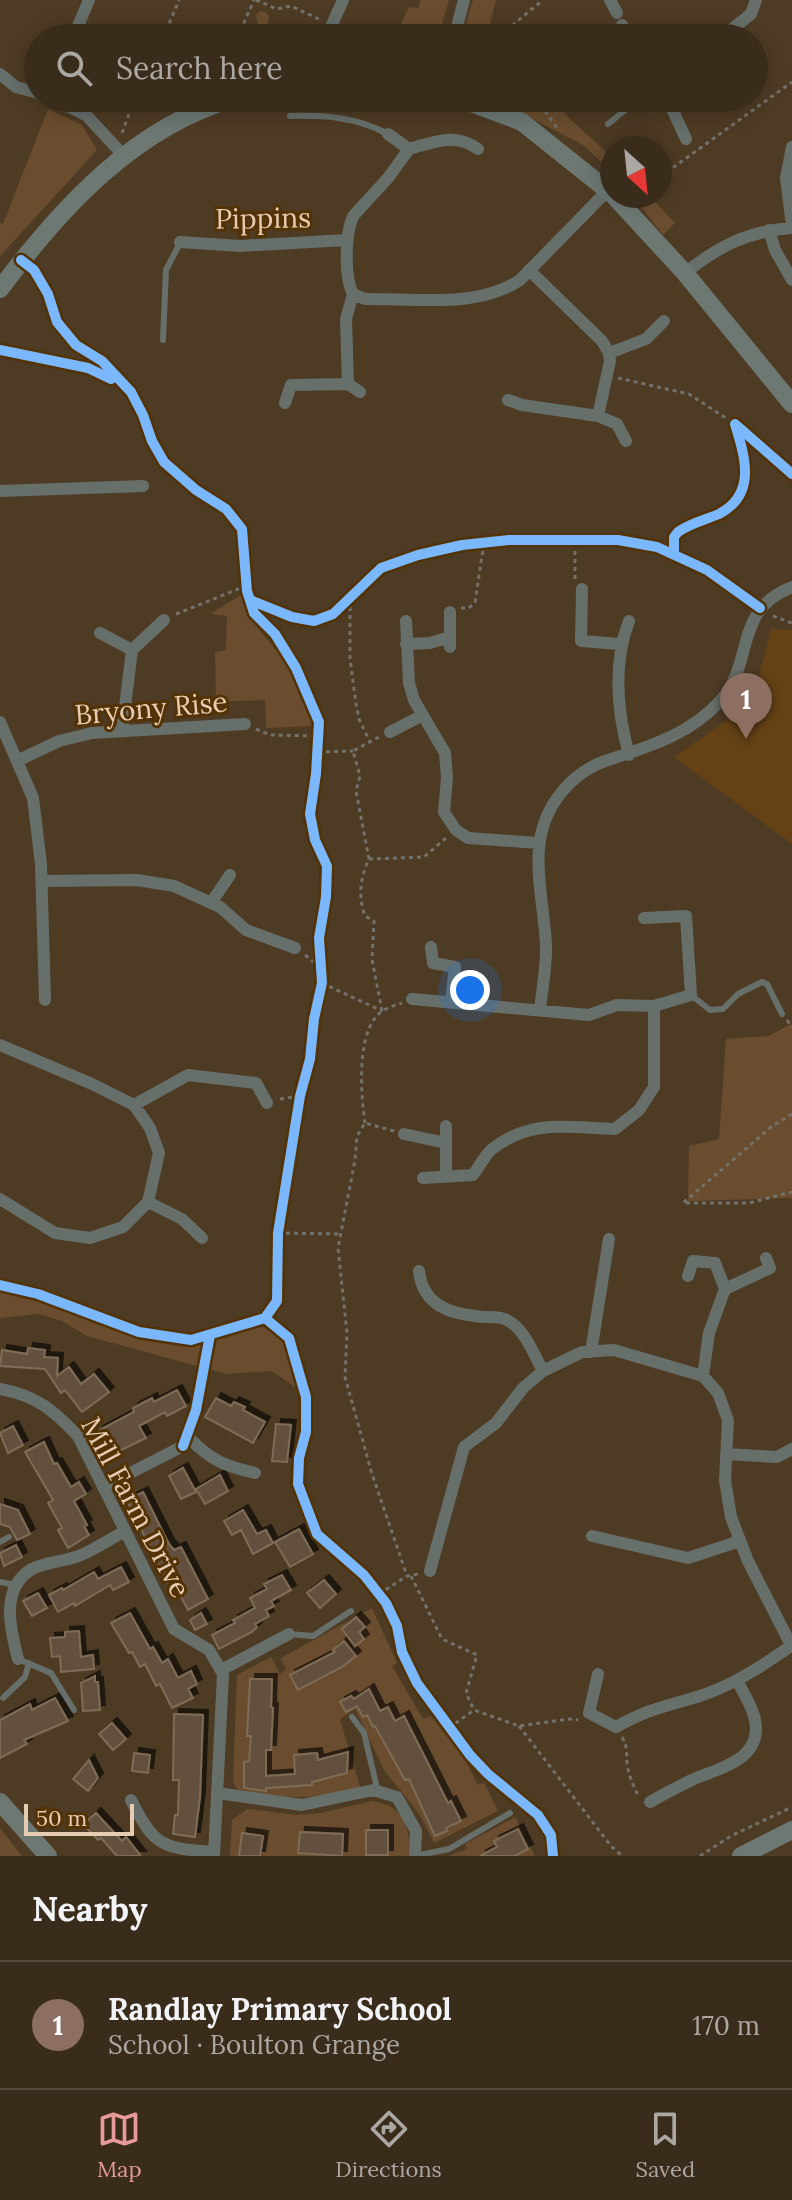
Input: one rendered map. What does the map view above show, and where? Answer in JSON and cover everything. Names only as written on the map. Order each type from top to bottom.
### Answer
[{"type":"street","points":[[79,24],[89,0]]},
{"type":"street","points":[[332,24],[343,0]]},
{"type":"street","points":[[458,24],[464,0]]},
{"type":"street","points":[[610,0],[622,24]]},
{"type":"street","points":[[738,24],[751,14],[756,0]]},
{"type":"street","points":[[0,74],[16,87],[24,89]]},
{"type":"street","points":[[79,112],[87,116],[124,156]]},
{"type":"street","points":[[0,289],[60,216],[124,156],[202,112]]},
{"type":"street","points":[[495,112],[522,122],[600,184]]},
{"type":"street","points":[[673,112],[686,139]]},
{"type":"street","points":[[388,134],[409,149]]},
{"type":"street","points":[[348,384],[346,319],[353,294],[348,282],[347,240],[354,215],[388,178],[409,149],[453,138],[462,139],[478,149]]},
{"type":"street","points":[[685,273],[721,246],[743,236],[792,227],[786,178],[792,147]]},
{"type":"street","points":[[353,294],[365,299],[468,298],[509,287],[600,203]]},
{"type":"street","points":[[625,208],[685,273],[792,404]]},
{"type":"street","points":[[769,230],[775,250],[792,280]]},
{"type":"street","name":"Pippins","points":[[180,242],[240,246],[347,240]]},
{"type":"street","points":[[529,270],[602,341],[609,353],[608,375],[598,416]]},
{"type":"street","points":[[609,353],[646,339],[664,321]]},
{"type":"street","points":[[285,403],[291,385],[348,384],[360,392]]},
{"type":"street","points":[[508,400],[522,405],[598,416],[617,424],[626,441]]},
{"type":"street","points":[[0,491],[143,486]]},
{"type":"street","points":[[540,1010],[546,947],[538,876],[538,843],[545,816],[568,785],[593,767],[665,741],[688,728],[723,698],[733,682],[746,636],[760,608],[771,597],[792,587]]},
{"type":"street","points":[[582,589],[581,641],[620,644]]},
{"type":"street","points":[[406,644],[450,642],[450,612]]},
{"type":"street","points":[[122,731],[132,650],[164,620]]},
{"type":"street","points":[[406,621],[409,683],[421,716],[445,753],[447,778],[444,812],[456,830],[468,838],[538,843]]},
{"type":"street","points":[[629,621],[620,644],[619,697],[629,755]]},
{"type":"street","points":[[100,633],[132,650]]},
{"type":"street","points":[[390,732],[421,716]]},
{"type":"street","points":[[0,722],[33,798],[42,881],[45,1000]]},
{"type":"street","name":"Bryony Rise","points":[[19,760],[59,741],[92,733],[245,724]]},
{"type":"street","points":[[211,903],[230,875]]},
{"type":"street","points":[[42,881],[137,880],[174,886],[220,907],[246,930],[295,948]]},
{"type":"street","points":[[412,999],[589,1015],[617,1005],[654,1006],[691,995],[686,916],[644,918]]},
{"type":"street","points":[[431,947],[433,963],[455,967],[451,1001]]},
{"type":"street","points":[[423,1178],[473,1175],[491,1150],[531,1129],[566,1124],[615,1129],[639,1110],[654,1087],[654,1006]]},
{"type":"street","points":[[0,1045],[134,1105],[150,1128],[159,1153],[148,1202],[123,1227],[90,1238],[55,1233],[0,1199]]},
{"type":"street","points":[[134,1105],[188,1075],[256,1083],[266,1102]]},
{"type":"street","points":[[446,1126],[446,1177]]},
{"type":"street","points":[[404,1134],[446,1143]]},
{"type":"street","points":[[148,1202],[182,1219],[202,1238]]},
{"type":"street","points":[[591,1352],[609,1239]]},
{"type":"street","points":[[725,1289],[770,1268],[766,1258]]},
{"type":"street","points":[[688,1276],[693,1261],[715,1263],[725,1289],[709,1333],[703,1376]]},
{"type":"street","points":[[419,1271],[421,1288],[435,1303],[466,1315],[505,1318],[519,1329],[543,1371]]},
{"type":"street","points":[[430,1571],[464,1447],[496,1423],[523,1388],[543,1371],[582,1352],[614,1350],[703,1376],[718,1393],[728,1420],[725,1480],[731,1517],[791,1647],[737,1680],[697,1697],[651,1709],[616,1727],[589,1713],[598,1674]]},
{"type":"street","name":"Mill Farm Drive","points":[[0,1389],[25,1394],[53,1410],[78,1436],[174,1629],[209,1650],[221,1670]]},
{"type":"street","points":[[103,1487],[183,1446],[190,1439],[223,1466],[255,1473]]},
{"type":"street","points":[[726,1454],[777,1457],[792,1449]]},
{"type":"street","points":[[24,1661],[8,1623],[9,1595],[20,1578],[34,1568],[81,1555],[125,1531]]},
{"type":"street","points":[[592,1536],[688,1558],[740,1541]]},
{"type":"street","points":[[131,1800],[147,1831],[162,1844],[214,1854],[221,1670],[289,1634]]},
{"type":"street","points":[[650,1802],[681,1785],[737,1762],[746,1754],[753,1741],[755,1720],[737,1680]]},
{"type":"street","points":[[217,1793],[302,1805],[373,1790],[397,1797],[416,1831],[415,1856]]},
{"type":"street","points":[[0,1802],[48,1856]]},
{"type":"street","points":[[741,1856],[792,1830]]},
{"type":"lane","points":[[608,124],[623,112]]},
{"type":"lane","points":[[290,116],[334,116],[362,122],[388,134]]},
{"type":"lane","points":[[163,340],[166,270],[180,242]]},
{"type":"lane","points":[[691,995],[710,1010],[723,1009],[738,994],[762,982],[767,984],[782,1014]]},
{"type":"lane","points":[[0,1542],[9,1537]]},
{"type":"lane","points":[[0,1582],[16,1585]]},
{"type":"lane","points":[[289,1634],[313,1636],[351,1611]]},
{"type":"lane","points":[[3,1698],[25,1677],[24,1661],[51,1673],[74,1710]]},
{"type":"lane","points":[[352,1717],[364,1733],[378,1792]]},
{"type":"lane","points":[[415,1856],[449,1849],[510,1813]]},
{"type":"path","points":[[169,24],[179,0]]},
{"type":"path","points":[[244,24],[255,0],[277,9],[291,6],[317,24]]},
{"type":"path","points":[[514,24],[543,0]]},
{"type":"path","points":[[768,99],[792,82]]},
{"type":"path","points":[[122,133],[130,112]]},
{"type":"path","points":[[546,112],[557,128]]},
{"type":"path","points":[[672,168],[750,112]]},
{"type":"path","points":[[608,375],[689,394],[739,429]]},
{"type":"path","points":[[733,411],[739,429]]},
{"type":"path","points":[[575,540],[575,587],[582,589]]},
{"type":"path","points":[[561,541],[589,540]]},
{"type":"path","points":[[450,612],[450,608],[469,608],[475,602],[478,543],[496,541]]},
{"type":"path","points":[[245,571],[250,600]]},
{"type":"path","points":[[164,620],[246,586]]},
{"type":"path","points":[[349,599],[350,659],[356,704],[370,742]]},
{"type":"path","points":[[760,608],[784,622],[792,623]]},
{"type":"path","points":[[319,722],[318,758],[353,751],[390,732]]},
{"type":"path","points":[[245,724],[270,735],[319,736]]},
{"type":"path","points":[[353,751],[360,776],[356,791],[369,859],[364,869],[360,895],[365,916],[374,921],[372,959],[382,1011]]},
{"type":"path","points":[[369,859],[424,857],[456,830]]},
{"type":"path","points":[[295,948],[321,968]]},
{"type":"path","points":[[320,953],[320,995]]},
{"type":"path","points":[[322,983],[382,1011]]},
{"type":"path","points":[[412,999],[382,1011],[374,1018],[365,1038],[361,1095],[365,1123],[355,1146],[338,1248],[347,1333],[345,1377],[372,1474],[409,1576],[442,1639],[477,1655],[466,1693],[474,1710],[519,1726],[569,1719],[590,1722],[596,1717]]},
{"type":"path","points":[[298,1111],[303,1084]]},
{"type":"path","points":[[266,1102],[300,1096]]},
{"type":"path","points":[[792,1114],[771,1127],[683,1203],[749,1203],[792,1192]]},
{"type":"path","points":[[365,1123],[404,1134]]},
{"type":"path","points":[[278,1247],[281,1218]]},
{"type":"path","points":[[278,1233],[341,1234]]},
{"type":"path","points":[[371,1585],[382,1599],[409,1576],[430,1571]]},
{"type":"path","points":[[449,1729],[474,1710]]},
{"type":"path","points":[[519,1726],[611,1846],[622,1856]]},
{"type":"path","points":[[616,1727],[628,1747],[631,1782],[643,1806],[650,1802]]},
{"type":"path","points":[[700,1856],[731,1836],[792,1807]]},
{"type":"shaded area","points":[[421,0],[449,0],[442,24],[401,24],[409,7],[418,8]]},
{"type":"shaded area","points":[[473,0],[496,0],[491,24],[466,24]]},
{"type":"shaded area","points":[[260,11],[266,12],[269,16],[268,24],[258,24],[256,15]]},
{"type":"shaded area","points":[[47,112],[54,112],[82,125],[97,150],[0,256],[0,223],[3,224]]},
{"type":"shaded area","points":[[518,112],[564,112],[600,146],[600,161],[583,145]]},
{"type":"shaded area","points":[[642,208],[661,208],[675,223],[663,235]]},
{"type":"shaded area","points":[[241,595],[255,624],[290,670],[313,726],[266,728],[265,700],[216,702],[215,652],[226,650],[227,616],[210,614]]},
{"type":"shaded area","points":[[771,629],[792,630],[792,844],[674,757],[726,721],[759,678]]},
{"type":"shaded area","points":[[792,1024],[792,1198],[688,1201],[689,1146],[719,1139],[726,1039],[768,1036]]},
{"type":"shaded area","points":[[0,1292],[38,1300],[141,1337],[159,1340],[200,1343],[266,1327],[278,1334],[282,1341],[301,1391],[272,1371],[226,1374],[87,1336],[62,1321],[39,1314],[0,1318]]},
{"type":"shaded area","points":[[372,1608],[397,1663],[392,1666],[423,1719],[431,1716],[464,1758],[478,1785],[484,1783],[498,1811],[434,1843],[420,1815],[384,1770],[355,1709],[340,1719],[360,1787],[327,1795],[286,1797],[239,1792],[233,1782],[237,1675],[271,1657],[280,1674],[286,1670],[281,1658]]},
{"type":"shaded area","points":[[373,1801],[393,1808],[404,1820],[411,1856],[230,1856],[232,1820],[247,1809],[296,1815],[321,1813]]},
{"type":"shaded area","points":[[515,1817],[535,1856],[448,1856],[467,1849],[465,1844]]},
{"type":"shaded area","points":[[0,1828],[22,1856],[0,1856]]},
{"type":"building","points":[[28,1348],[45,1350],[44,1357],[58,1358],[57,1376],[69,1367],[81,1384],[94,1374],[109,1392],[82,1412],[65,1390],[61,1393],[45,1369],[0,1366],[2,1350],[27,1354]]},
{"type":"building","points":[[177,1390],[186,1406],[167,1416],[165,1412],[139,1426],[146,1438],[111,1455],[98,1431],[134,1412],[133,1408],[152,1398],[154,1402]]},
{"type":"building","points":[[216,1398],[231,1406],[234,1402],[245,1407],[243,1410],[265,1422],[253,1443],[205,1417]]},
{"type":"building","points":[[276,1424],[291,1425],[287,1462],[272,1461]]},
{"type":"building","points":[[13,1426],[23,1445],[8,1453],[0,1433]]},
{"type":"building","points":[[44,1442],[54,1464],[57,1463],[71,1487],[79,1482],[86,1494],[74,1501],[89,1535],[68,1548],[58,1530],[62,1528],[48,1503],[53,1500],[25,1452]]},
{"type":"building","points":[[183,1468],[196,1492],[181,1499],[169,1476]]},
{"type":"building","points":[[220,1475],[228,1491],[205,1504],[196,1489]]},
{"type":"building","points":[[143,1492],[169,1544],[174,1550],[181,1547],[208,1599],[188,1610],[172,1580],[167,1583],[127,1500]]},
{"type":"building","points":[[0,1504],[18,1510],[30,1534],[17,1540],[10,1527],[0,1524]]},
{"type":"building","points":[[243,1510],[257,1534],[266,1530],[273,1543],[253,1554],[241,1530],[232,1535],[224,1521]]},
{"type":"building","points":[[299,1529],[313,1554],[290,1567],[275,1542]]},
{"type":"building","points":[[16,1545],[22,1557],[4,1566],[0,1553]]},
{"type":"building","points":[[121,1567],[129,1582],[113,1590],[110,1585],[75,1606],[74,1603],[58,1612],[49,1595],[94,1572],[98,1579]]},
{"type":"building","points":[[282,1575],[291,1590],[271,1601],[274,1606],[266,1610],[269,1616],[255,1624],[257,1627],[252,1632],[219,1649],[212,1635],[255,1608],[250,1598],[267,1589],[264,1584]]},
{"type":"building","points":[[324,1580],[336,1594],[320,1608],[307,1593]]},
{"type":"building","points":[[38,1593],[47,1608],[32,1616],[23,1601]]},
{"type":"building","points":[[130,1613],[150,1649],[153,1647],[162,1663],[168,1659],[178,1678],[191,1671],[197,1684],[188,1689],[193,1698],[172,1708],[145,1664],[140,1667],[132,1652],[129,1653],[111,1623]]},
{"type":"building","points":[[201,1613],[207,1624],[195,1630],[190,1620]]},
{"type":"building","points":[[356,1617],[365,1627],[359,1632],[364,1639],[355,1646],[342,1629]]},
{"type":"building","points":[[79,1631],[81,1657],[93,1655],[94,1669],[61,1672],[60,1656],[52,1657],[50,1638],[65,1637],[65,1632]]},
{"type":"building","points":[[344,1641],[356,1656],[342,1667],[298,1690],[290,1675],[335,1652],[333,1650]]},
{"type":"building","points":[[95,1676],[100,1710],[83,1711],[81,1683]]},
{"type":"building","points":[[250,1679],[272,1679],[271,1750],[266,1750],[266,1776],[295,1774],[294,1755],[317,1753],[318,1760],[348,1752],[347,1773],[312,1782],[312,1785],[266,1788],[266,1791],[244,1788],[244,1762],[249,1761],[251,1736],[247,1736]]},
{"type":"building","points":[[369,1689],[380,1711],[388,1707],[395,1721],[404,1716],[448,1803],[451,1801],[461,1821],[446,1828],[447,1831],[435,1836],[409,1779],[405,1780],[367,1715],[363,1717],[357,1706],[346,1712],[340,1702],[351,1696],[354,1699]]},
{"type":"building","points":[[55,1698],[68,1721],[24,1740],[27,1744],[0,1758],[0,1720],[30,1704],[32,1710]]},
{"type":"building","points":[[174,1714],[203,1715],[195,1837],[173,1834],[175,1815],[178,1815],[179,1780],[173,1780]]},
{"type":"building","points":[[112,1723],[126,1739],[113,1750],[99,1734]]},
{"type":"building","points":[[134,1753],[150,1755],[148,1773],[132,1771]]},
{"type":"building","points":[[89,1760],[98,1778],[88,1791],[73,1779]]},
{"type":"building","points":[[96,1813],[122,1841],[126,1837],[141,1856],[117,1856],[101,1838],[98,1840],[83,1824]]},
{"type":"building","points":[[518,1829],[528,1849],[515,1856],[480,1856],[497,1847],[494,1841]]},
{"type":"building","points":[[366,1830],[388,1830],[388,1855],[366,1855]]},
{"type":"building","points":[[300,1832],[343,1834],[342,1856],[298,1853]]},
{"type":"building","points":[[242,1833],[263,1836],[260,1856],[239,1856]]},
{"type":"cycle path","points":[[21,260],[34,270],[48,294],[57,322],[76,345],[102,361],[131,392],[164,462],[196,490],[226,509],[242,529],[247,591],[254,613],[275,634],[296,668],[319,722],[310,814],[315,840],[327,866],[326,897],[319,938],[322,983],[278,1233],[277,1301],[265,1318],[289,1338],[306,1397],[306,1432],[299,1458],[298,1484],[317,1534],[364,1575],[386,1603],[397,1626],[402,1652],[417,1683],[470,1755],[538,1815],[551,1835],[553,1856]]},
{"type":"cycle path","points":[[0,350],[88,368],[111,379]]},
{"type":"cycle path","points":[[674,555],[674,537],[678,532],[719,514],[739,496],[745,474],[735,424],[792,474]]},
{"type":"cycle path","points":[[250,600],[292,617],[314,621],[333,614],[381,568],[418,555],[462,545],[509,540],[618,540],[657,547],[707,570],[760,608]]},
{"type":"cycle path","points":[[0,1285],[38,1294],[139,1332],[191,1340],[265,1318]]},
{"type":"cycle path","points":[[183,1446],[196,1410],[210,1335]]},
{"type":"place","name":"Randlay Primary School","points":[[746,739]]}]
